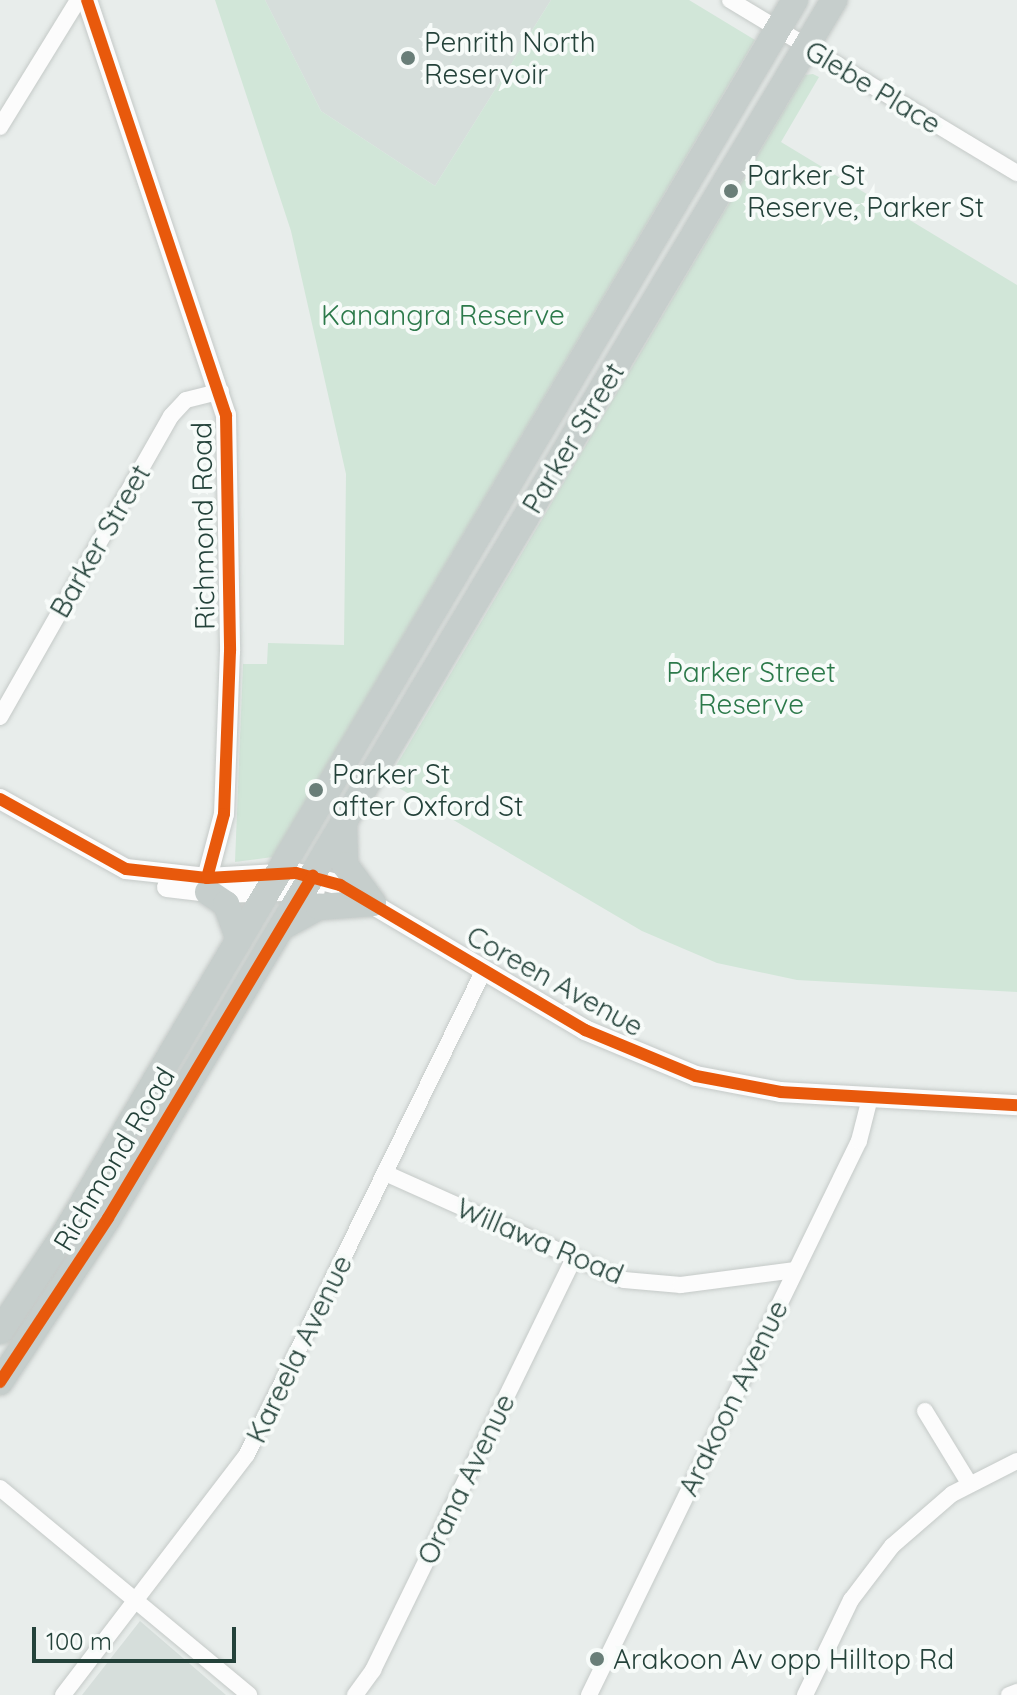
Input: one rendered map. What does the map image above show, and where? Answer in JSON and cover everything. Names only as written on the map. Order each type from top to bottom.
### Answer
[{"type":"highway","name":"Parker Street","points":[[271,881],[795,0]]},
{"type":"highway","name":"Parker Street","points":[[309,882],[834,0]]},
{"type":"highway","points":[[344,824],[345,865],[373,903]]},
{"type":"highway","name":"Richmond Road","points":[[0,1331],[67,1230],[271,881]]},
{"type":"highway","name":"Richmond Road","points":[[0,1382],[108,1218],[309,882]]},
{"type":"highway","points":[[207,885],[226,904],[239,940]]},
{"type":"highway","points":[[282,928],[319,907],[373,903]]},
{"type":"street","points":[[0,127],[78,0]]},
{"type":"street","name":"Richmond Road","points":[[87,0],[221,391],[230,482],[229,681],[224,814],[207,885]]},
{"type":"street","name":"Glebe Place","points":[[730,0],[1017,173]]},
{"type":"street","name":"Barker Street","points":[[0,717],[171,416],[186,400],[221,391]]},
{"type":"street","name":"Coreen Avenue","points":[[0,799],[161,885],[309,882],[373,903],[601,1039],[676,1069],[766,1090],[1017,1105]]},
{"type":"street","name":"Kareela Avenue","points":[[63,1695],[247,1454],[484,970]]},
{"type":"street","name":"Arakoon Avenue","points":[[589,1695],[859,1141],[870,1098]]},
{"type":"street","name":"Willawa Road","points":[[385,1173],[573,1260],[624,1280],[655,1285],[795,1270]]},
{"type":"street","name":"Orana Avenue","points":[[355,1695],[373,1670],[573,1260]]},
{"type":"street","points":[[925,1411],[969,1483]]},
{"type":"street","points":[[805,1695],[870,1572],[915,1523],[969,1483],[1017,1461]]},
{"type":"street","points":[[0,1488],[249,1695]]},
{"type":"street","points":[[1009,1695],[1017,1692]]},
{"type":"shaded area","points":[[265,0],[551,0],[435,186],[321,111]]},
{"type":"shaded area","points":[[140,1621],[226,1695],[82,1695]]},
{"type":"green space","name":"Kanangra Reserve","points":[[215,0],[265,0],[321,111],[435,186],[551,0],[689,0],[755,40],[273,857],[235,862],[243,664],[267,664],[268,643],[344,645],[346,474],[291,231]]},
{"type":"green space","name":"Parker Street Reserve","points":[[805,75],[819,77],[781,142],[1017,285],[1017,992],[797,980],[717,963],[642,931],[387,781]]},
{"type":"cycle path","points":[[87,0],[226,415],[230,651],[224,814],[207,878]]},
{"type":"cycle path","points":[[0,799],[126,869],[207,878],[296,873],[340,885],[585,1030],[696,1076],[781,1092],[1017,1105]]},
{"type":"cycle path","points":[[0,1382],[108,1218],[313,876]]},
{"type":"place","name":"Penrith North Reservoir","points":[[408,58]]},
{"type":"place","name":"Parker St Reserve, Parker St","points":[[731,191]]},
{"type":"place","name":"Parker St after Oxford St","points":[[316,790]]},
{"type":"place","name":"Arakoon Av opp Hilltop Rd","points":[[597,1659]]}]
